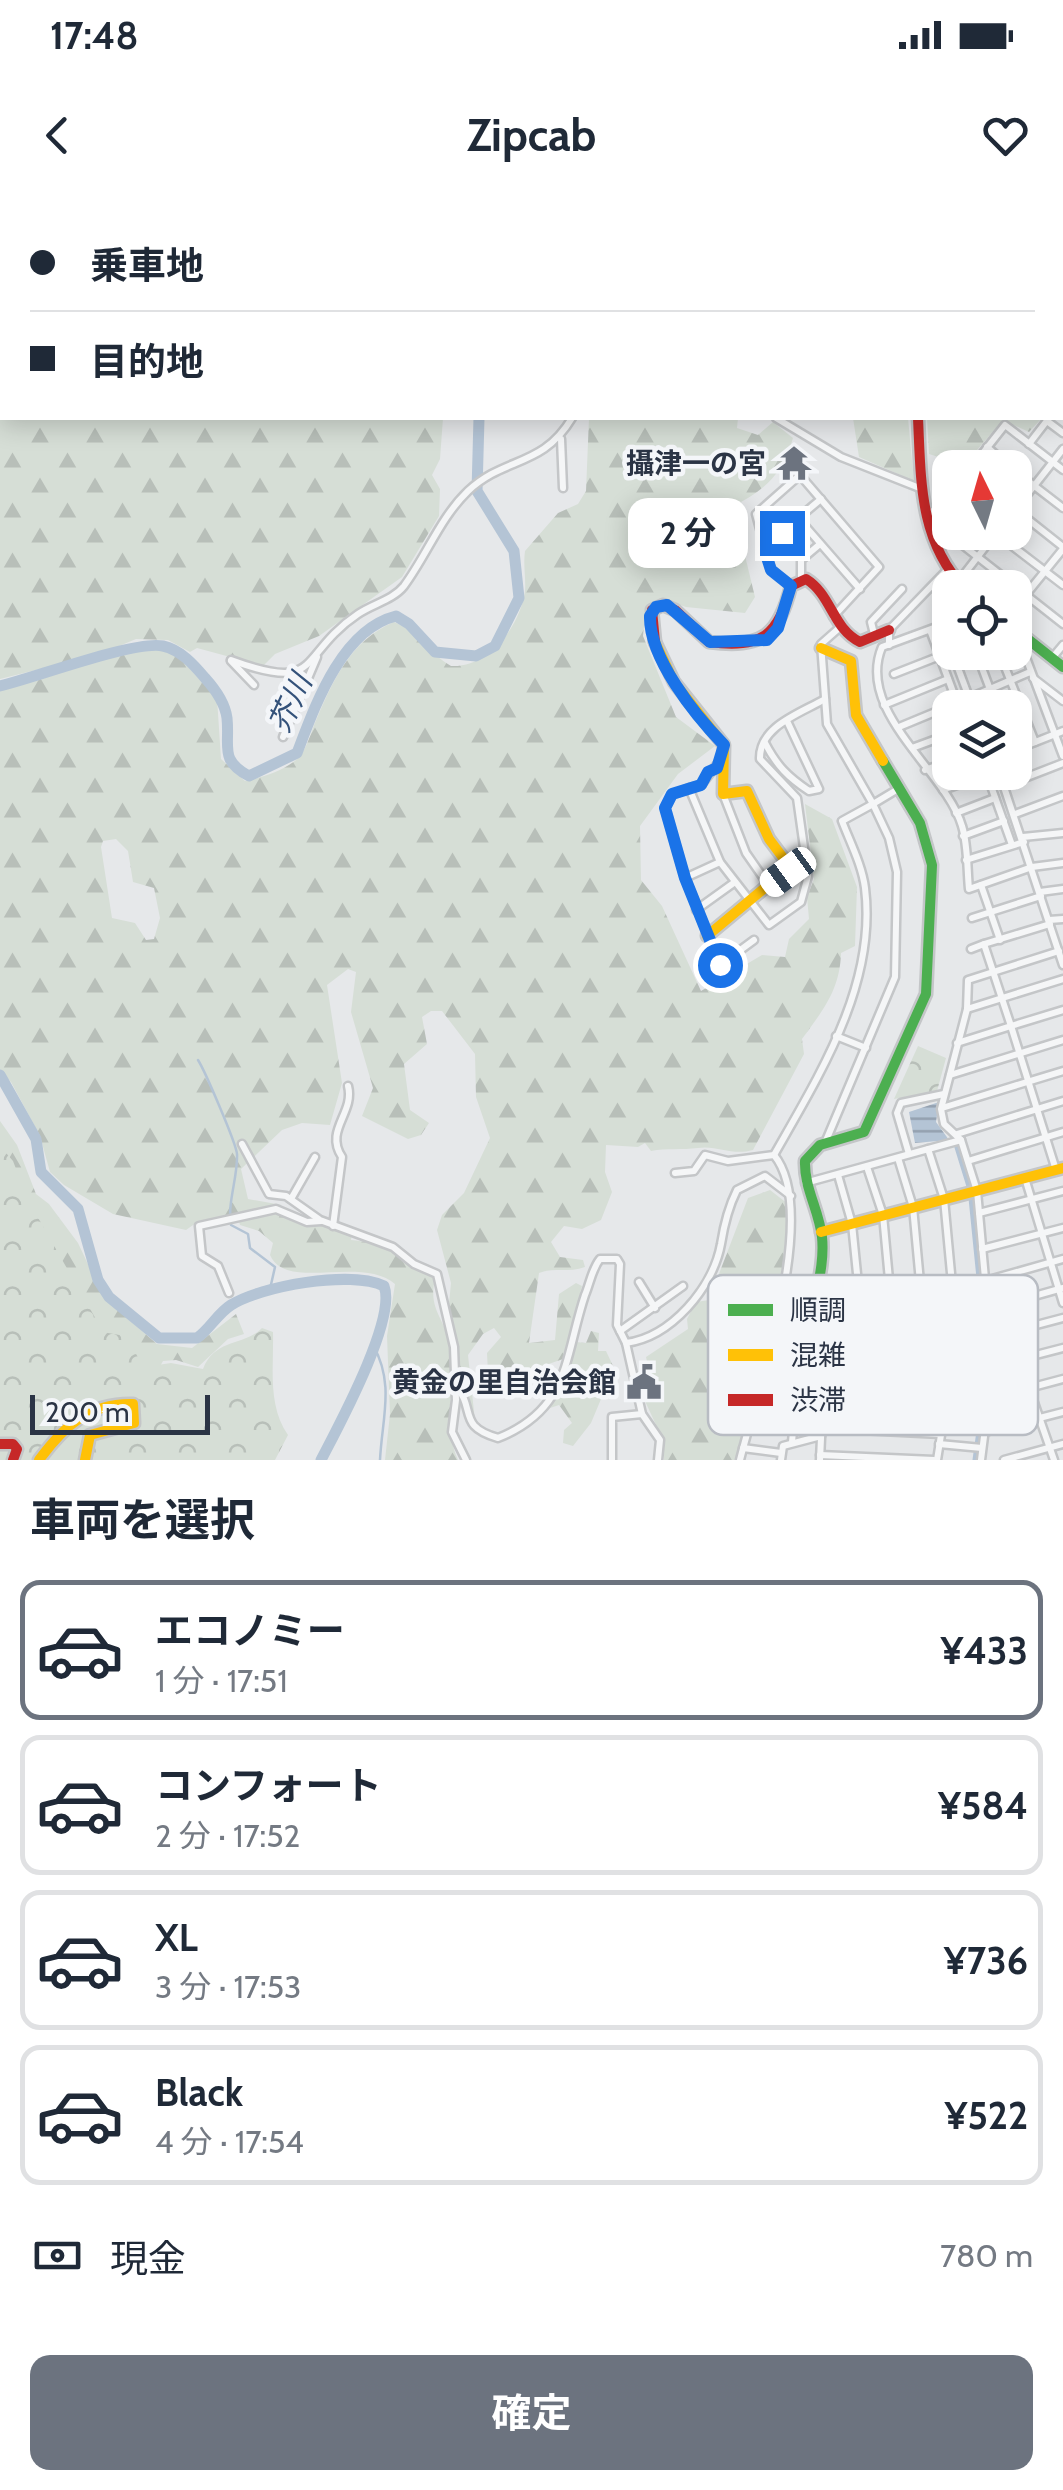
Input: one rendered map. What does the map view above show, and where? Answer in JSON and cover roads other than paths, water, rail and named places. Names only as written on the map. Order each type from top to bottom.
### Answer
[{"type":"street","points":[[283,737],[317,657],[347,622],[402,589],[441,524],[469,490],[486,477],[532,458],[561,438],[571,420]]},
{"type":"street","points":[[779,420],[841,458],[923,490]]},
{"type":"street","points":[[918,420],[929,535],[946,570]]},
{"type":"street","points":[[1029,444],[1047,420]]},
{"type":"street","points":[[989,450],[987,448],[1005,425],[1063,470]]},
{"type":"street","points":[[561,438],[562,488]]},
{"type":"street","points":[[1032,488],[1063,449]]},
{"type":"street","points":[[833,617],[880,567],[800,475],[756,514],[764,548],[771,570],[796,583],[817,584],[838,629],[860,642],[876,638],[932,585]]},
{"type":"street","points":[[1034,486],[1063,508]]},
{"type":"street","points":[[764,548],[821,499]]},
{"type":"street","points":[[927,517],[932,512]]},
{"type":"street","points":[[927,517],[996,570]]},
{"type":"street","points":[[799,519],[860,588]]},
{"type":"street","points":[[1032,523],[1063,548],[1032,587]]},
{"type":"street","points":[[770,886],[746,853],[722,794],[724,745],[693,713],[654,648],[652,610],[664,605],[678,610],[693,631],[710,642],[761,641],[778,628],[800,563],[820,544]]},
{"type":"street","points":[[970,570],[983,550]]},
{"type":"street","points":[[1017,550],[1063,586]]},
{"type":"street","points":[[876,638],[871,622],[902,589]]},
{"type":"street","points":[[1032,599],[1063,624]]},
{"type":"street","points":[[824,1144],[894,984],[899,890],[894,854],[873,804],[830,730],[821,648],[826,636],[838,629]]},
{"type":"street","points":[[888,630],[889,645]]},
{"type":"street","points":[[932,635],[930,630],[889,645],[878,656],[884,705],[932,777]]},
{"type":"street","points":[[1032,643],[1063,667]]},
{"type":"street","points":[[1052,658],[1063,645]]},
{"type":"street","points":[[821,648],[851,661],[856,715],[920,823],[932,865],[926,994],[864,1132],[824,1144],[807,1157],[806,1183],[821,1232],[822,1275]]},
{"type":"street","points":[[254,686],[231,660],[273,674],[296,670],[317,657]]},
{"type":"street","points":[[894,674],[932,659]]},
{"type":"street","points":[[945,670],[952,690]]},
{"type":"street","points":[[983,670],[990,688]]},
{"type":"street","points":[[1005,670],[1035,742]]},
{"type":"street","points":[[1030,670],[1059,733],[1063,760],[1032,774]]},
{"type":"street","points":[[986,690],[1031,674]]},
{"type":"street","points":[[1031,674],[1063,702]]},
{"type":"street","points":[[884,705],[948,680]]},
{"type":"street","points":[[689,788],[720,862],[769,925],[800,902],[807,891],[800,804],[793,791],[760,759],[764,742],[771,730],[825,699]]},
{"type":"street","points":[[900,727],[932,715]]},
{"type":"street","points":[[764,742],[778,767],[794,782],[809,791],[819,790],[787,721]]},
{"type":"street","points":[[1032,743],[1059,733]]},
{"type":"street","points":[[912,748],[932,741]]},
{"type":"street","points":[[720,965],[696,910],[665,808],[672,794],[701,785],[722,758]]},
{"type":"street","points":[[925,770],[932,767]]},
{"type":"street","points":[[774,1155],[836,1036],[862,976],[865,897],[842,822],[898,789]]},
{"type":"street","points":[[944,790],[963,836],[969,889],[1032,867],[1063,863]]},
{"type":"street","points":[[993,790],[1012,845]]},
{"type":"street","points":[[1006,790],[1063,965]]},
{"type":"street","points":[[707,936],[790,867],[769,839],[747,791],[722,794]]},
{"type":"street","points":[[1015,814],[1063,796]]},
{"type":"street","points":[[956,813],[996,798]]},
{"type":"street","points":[[963,836],[1004,822]]},
{"type":"street","points":[[966,860],[1023,839],[1063,833]]},
{"type":"street","points":[[685,878],[720,862]]},
{"type":"street","points":[[696,910],[735,882]]},
{"type":"street","points":[[982,885],[1000,940]]},
{"type":"street","points":[[972,918],[1063,889]]},
{"type":"street","points":[[971,949],[1063,918]]},
{"type":"street","points":[[708,975],[754,940]]},
{"type":"street","points":[[821,1232],[1059,1169],[1044,1138],[984,944]]},
{"type":"street","points":[[984,1275],[977,1191],[959,1137],[944,1124],[941,1109],[967,1009],[968,980],[1060,948]]},
{"type":"street","points":[[967,1009],[1063,979]]},
{"type":"street","points":[[958,1043],[1063,1010]]},
{"type":"street","points":[[836,1036],[866,1048]]},
{"type":"street","points":[[948,1076],[1063,1040]]},
{"type":"street","points":[[941,1109],[1063,1071]]},
{"type":"street","points":[[333,1226],[342,1158],[335,1148],[336,1133],[347,1108],[348,1086]]},
{"type":"street","points":[[909,1154],[897,1112],[901,1104],[944,1094]]},
{"type":"street","points":[[806,1183],[928,1149],[1063,1100]]},
{"type":"street","points":[[968,1161],[1063,1132]]},
{"type":"street","points":[[242,1144],[266,1190],[291,1199],[321,1221],[393,1247],[414,1264],[438,1274],[440,1302],[453,1342],[453,1439],[466,1460]]},
{"type":"street","points":[[928,1149],[944,1199],[950,1275]]},
{"type":"street","points":[[676,1173],[694,1171],[705,1155],[728,1160],[774,1155]]},
{"type":"street","points":[[774,1155],[784,1166],[792,1196],[786,1275]]},
{"type":"street","points":[[291,1199],[315,1156]]},
{"type":"street","points":[[898,1158],[913,1207],[920,1275]]},
{"type":"street","points":[[867,1167],[883,1215],[889,1275]]},
{"type":"street","points":[[838,1175],[852,1224],[857,1275]]},
{"type":"street","points":[[626,1342],[663,1330],[694,1296],[721,1246],[737,1190],[766,1176],[792,1196]]},
{"type":"street","points":[[1024,1178],[1063,1303]]},
{"type":"street","points":[[979,1213],[1063,1191]]},
{"type":"street","points":[[230,1292],[213,1260],[202,1256],[200,1226],[276,1209],[307,1222],[321,1221]]},
{"type":"street","points":[[982,1249],[1063,1228]]},
{"type":"street","points":[[456,1384],[469,1422],[498,1438],[546,1403],[562,1386],[578,1316],[600,1259],[617,1259],[620,1332],[626,1342],[642,1414],[660,1440],[658,1460]]},
{"type":"street","points":[[1007,1275],[1063,1260]]},
{"type":"street","points":[[639,1282],[656,1308]]},
{"type":"street","points":[[620,1332],[683,1286]]},
{"type":"street","points":[[1038,1325],[1063,1318]]},
{"type":"street","points":[[1038,1353],[1063,1348]]},
{"type":"street","points":[[1038,1386],[1063,1379]]},
{"type":"street","points":[[39,1460],[70,1420],[102,1406],[132,1404],[137,1417],[134,1423],[90,1435],[85,1460]]},
{"type":"street","points":[[1040,1418],[1063,1412]]},
{"type":"street","points":[[1038,1413],[1054,1460]]},
{"type":"street","points":[[601,1417],[642,1414]]},
{"type":"street","points":[[612,1417],[612,1460]]},
{"type":"street","points":[[740,1460],[746,1435]]},
{"type":"street","points":[[792,1442],[793,1435]]},
{"type":"street","points":[[743,1448],[781,1456],[792,1442],[812,1435]]},
{"type":"street","points":[[820,1458],[936,1460],[941,1435]]},
{"type":"street","points":[[981,1460],[984,1435]]},
{"type":"street","points":[[0,1444],[13,1444],[17,1449],[13,1460]]},
{"type":"street","points":[[939,1444],[982,1448]]},
{"type":"street","points":[[1004,1460],[1063,1444]]},
{"type":"water","points":[[939,1102],[936,1122],[949,1140],[915,1143],[909,1112]]},
{"type":"waterway","name":"芥川","points":[[0,686],[130,649],[170,648],[192,663],[219,696],[227,718],[230,758],[249,776],[297,753],[333,672],[345,653],[377,624],[396,616],[435,652],[476,656],[495,646],[519,598],[514,551],[477,491],[479,420]]},
{"type":"waterway","points":[[198,1060],[237,1154],[231,1225],[248,1234],[250,1248],[275,1267],[270,1289]]},
{"type":"waterway","name":"芥川","points":[[0,1075],[36,1139],[41,1172],[78,1209],[98,1280],[109,1297],[159,1338],[197,1338],[231,1305],[284,1286],[329,1280],[369,1281],[384,1286],[386,1302],[374,1347],[321,1460]]},
{"type":"waterway","points":[[960,1147],[972,1186]]},
{"type":"waterway","points":[[974,1198],[982,1275]]},
{"type":"waterway","points":[[373,1345],[385,1387],[380,1460]]},
{"type":"waterway","points":[[978,1460],[981,1435]]},
{"type":"place","name":"攝津一の宮","points":[[794,463]]},
{"type":"place","name":"黄金の里自治会館","points":[[644,1382]]}]
